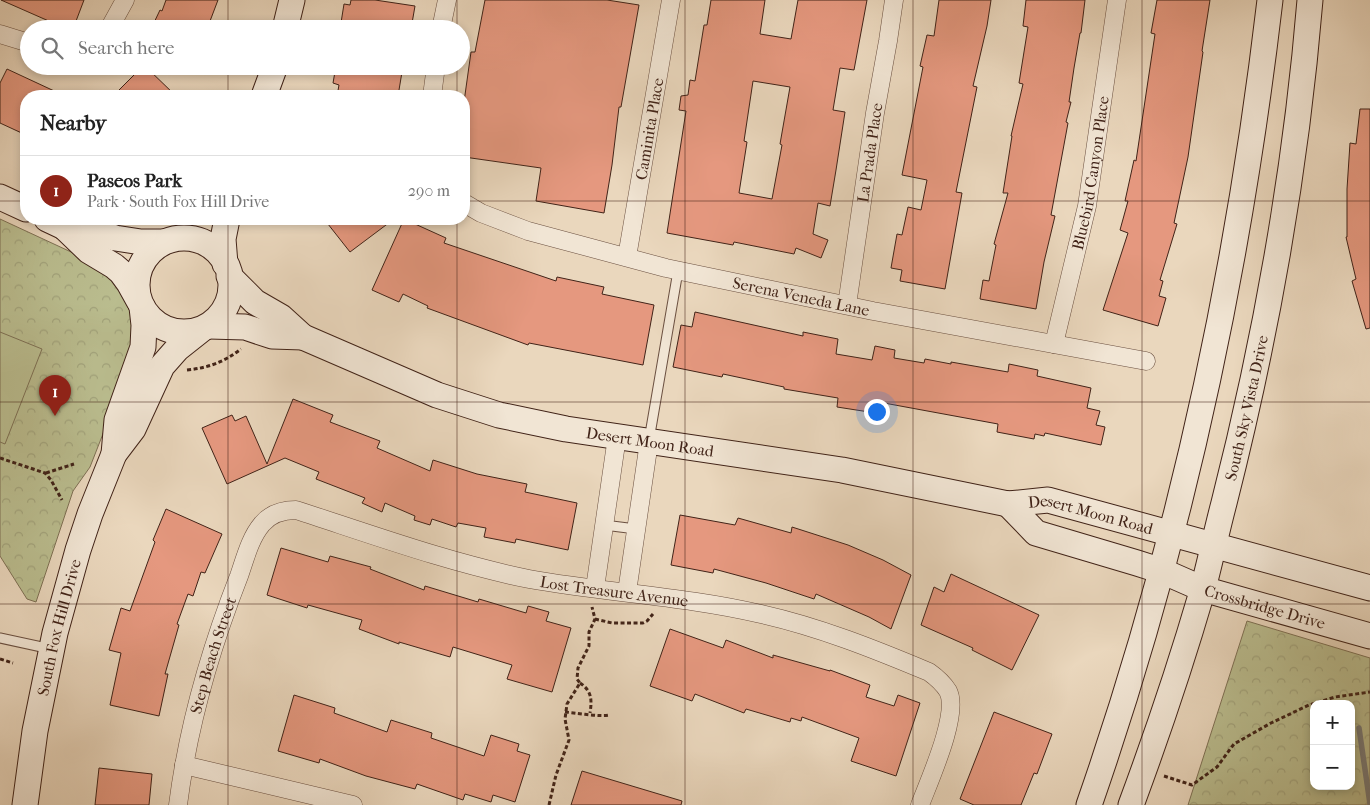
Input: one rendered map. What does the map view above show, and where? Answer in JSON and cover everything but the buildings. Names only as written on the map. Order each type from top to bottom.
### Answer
[{"type":"street","points":[[114,20],[125,0]]},
{"type":"street","points":[[287,20],[292,0]]},
{"type":"street","points":[[443,20],[447,0]]},
{"type":"street","name":"Caminita Place","points":[[627,257],[671,0]]},
{"type":"street","name":"La Prada Place","points":[[847,305],[894,0]]},
{"type":"street","name":"Bluebird Canyon Place","points":[[1054,344],[1087,206],[1117,0]]},
{"type":"street","points":[[1089,805],[1118,718],[1162,571],[1207,390],[1225,301],[1247,173],[1270,0]]},
{"type":"street","name":"South Sky Vista Drive","points":[[1131,805],[1203,589],[1243,427],[1277,262],[1289,187],[1310,0]]},
{"type":"street","points":[[0,34],[20,40]]},
{"type":"street","points":[[266,90],[271,75]]},
{"type":"street","points":[[433,90],[435,75]]},
{"type":"street","points":[[0,197],[20,206]]},
{"type":"street","name":"Serena Veneda Lane","points":[[470,206],[528,231],[678,271],[1146,361]]},
{"type":"street","points":[[58,225],[89,251],[121,272],[140,304],[160,326],[173,331],[187,333],[205,328],[222,312],[227,304],[230,285],[223,239],[226,225]]},
{"type":"street","points":[[66,225],[134,241],[182,238],[196,240],[210,246],[220,255],[227,270]]},
{"type":"street","points":[[140,304],[137,288],[138,274],[144,260],[154,249],[188,225]]},
{"type":"street","name":"Desert Moon Road","points":[[227,270],[255,302],[281,317],[304,337],[402,381],[468,406],[532,423],[842,470],[1008,504],[1048,500],[1171,535]]},
{"type":"street","name":"South Fox Hill Drive","points":[[25,805],[35,732],[51,649],[78,550],[114,454],[117,420],[143,347],[144,325],[140,304]]},
{"type":"street","name":"Desert Moon Road","points":[[205,328],[245,327],[272,336],[304,337]]},
{"type":"street","name":"South Fox Hill Drive","points":[[114,454],[133,429],[162,366],[177,349],[205,328]]},
{"type":"street","points":[[594,597],[617,437]]},
{"type":"street","points":[[627,592],[648,442]]},
{"type":"street","name":"Desert Moon Road","points":[[1008,504],[1036,533],[1162,571]]},
{"type":"street","name":"Lost Treasure Avenue","points":[[273,515],[285,510],[296,510],[453,560],[528,578],[594,597],[627,592],[682,599],[761,614],[800,624],[872,648],[929,672],[940,681],[948,692],[952,706],[950,721],[920,805]]},
{"type":"street","name":"Step Beach Street","points":[[178,805],[184,765],[201,687],[226,608],[255,534],[263,523],[273,515]]},
{"type":"street","points":[[1171,535],[1370,588]]},
{"type":"street","name":"Crossbridge Drive","points":[[1162,571],[1203,589],[1370,636]]},
{"type":"street","points":[[184,765],[354,805]]},
{"type":"lane","points":[[648,442],[678,271]]},
{"type":"lane","points":[[604,525],[636,529]]},
{"type":"lane","points":[[0,638],[51,649]]},
{"type":"path","points":[[180,370],[197,369],[216,364],[243,347],[247,347]]},
{"type":"path","points":[[0,458],[45,473],[62,500]]},
{"type":"path","points":[[45,473],[74,464]]},
{"type":"path","points":[[590,713],[592,698],[587,688],[577,679],[578,668],[588,651],[589,632],[595,619],[594,597]]},
{"type":"path","points":[[595,619],[606,623],[643,623],[653,614]]},
{"type":"path","points":[[0,659],[13,664]]},
{"type":"path","points":[[549,805],[556,774],[569,740],[565,712],[571,696],[580,683]]},
{"type":"path","points":[[1144,770],[1192,785],[1217,767],[1234,744],[1271,722],[1308,705],[1328,699],[1370,692]]},
{"type":"path","points":[[565,712],[609,715]]},
{"type":"green space","points":[[0,219],[97,264],[132,304],[133,357],[90,467],[73,491],[36,602],[27,599],[0,556]]},
{"type":"green space","points":[[0,332],[42,349],[5,444],[0,442]]},
{"type":"green space","points":[[1247,621],[1370,658],[1370,805],[1188,805]]},
{"type":"waterway","points":[[1359,728],[1370,804]]},
{"type":"place","name":"Paseos Park","points":[[55,416]]}]
